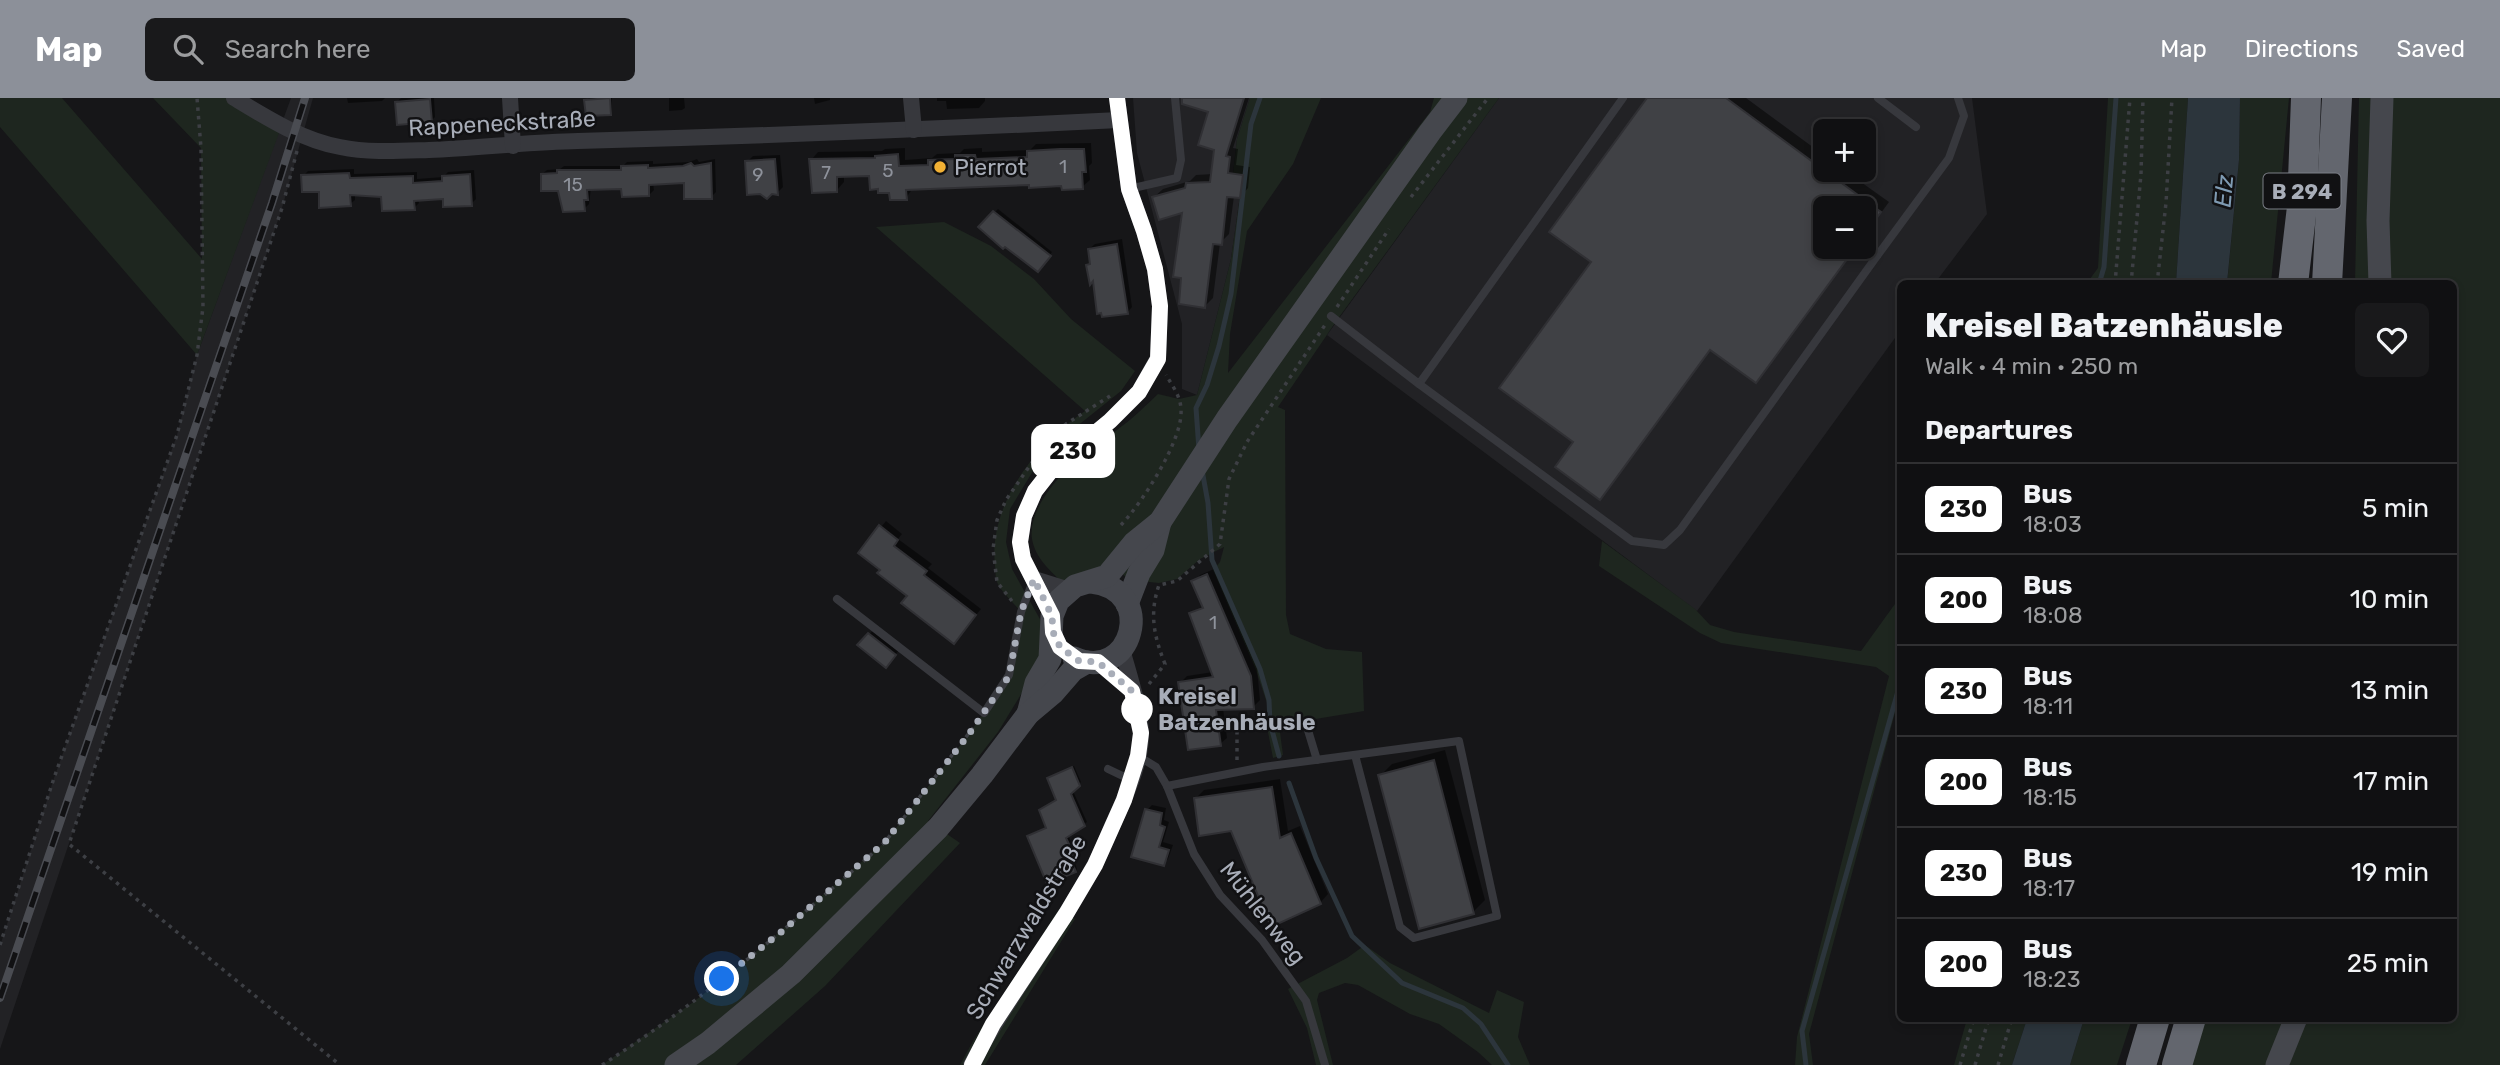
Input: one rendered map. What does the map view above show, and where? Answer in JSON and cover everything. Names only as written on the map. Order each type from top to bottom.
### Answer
[{"type":"highway","name":"B 294","points":[[2293,280],[2302,207],[2306,98]]},
{"type":"highway","name":"B 294","points":[[2327,280],[2337,98]]},
{"type":"highway","points":[[2141,1065],[2154,1022]]},
{"type":"highway","points":[[2177,1065],[2190,1022]]},
{"type":"main road","points":[[1127,604],[1149,579],[1160,522],[1187,479],[1456,98]]},
{"type":"main road","points":[[2380,280],[2378,221],[2382,98]]},
{"type":"main road","points":[[1028,714],[1036,683],[1050,659],[1052,624],[1058,601],[1069,590],[1107,576],[1134,543],[1160,522]]},
{"type":"main road","points":[[676,1065],[708,1043],[791,974],[928,838],[982,775],[1028,714],[1053,693],[1073,670],[1092,662],[1107,660],[1122,649],[1132,627],[1127,604],[1116,590],[1091,582]]},
{"type":"main road","points":[[1052,624],[1055,640],[1065,652],[1092,662]]},
{"type":"main road","points":[[2277,1065],[2294,1022]]},
{"type":"street","name":"Rappeneckstraße","points":[[234,98],[302,135],[337,147],[365,151],[1119,120]]},
{"type":"street","points":[[510,98],[513,146]]},
{"type":"street","points":[[911,98],[914,130]]},
{"type":"street","points":[[1052,624],[1023,559],[1020,542],[1024,516],[1035,491],[1053,468],[1110,421],[1139,392],[1158,359],[1160,306],[1155,269],[1129,189],[1117,98]]},
{"type":"street","points":[[1034,579],[1069,590]]},
{"type":"street","name":"Schwarzwaldstraße","points":[[971,1065],[993,1024],[1095,865],[1131,780],[1141,733],[1122,649]]},
{"type":"street","points":[[1092,662],[1133,694]]},
{"type":"lane","points":[[1129,189],[1177,178],[1181,159],[1175,98]]},
{"type":"lane","points":[[1419,384],[1623,98]]},
{"type":"lane","points":[[1878,98],[1916,127]]},
{"type":"lane","points":[[1331,316],[1632,541],[1664,545],[1680,530],[1949,158],[1964,116],[1958,98]]},
{"type":"lane","points":[[837,599],[984,713],[1009,676],[1021,612],[1034,579]]},
{"type":"lane","points":[[1307,727],[1317,760]]},
{"type":"lane","points":[[1167,786],[1237,772],[1317,760],[1459,741],[1497,916],[1414,938],[1400,927],[1355,755]]},
{"type":"lane","name":"Mühlenweg","points":[[1138,756],[1156,768],[1167,786],[1194,854],[1220,895],[1262,940],[1306,1001],[1325,1065]]},
{"type":"lane","points":[[1108,769],[1131,780]]},
{"type":"path","points":[[0,945],[68,739],[177,435],[197,355],[203,296],[201,148],[197,98]]},
{"type":"path","points":[[2115,280],[2130,98]]},
{"type":"path","points":[[2131,280],[2141,174],[2143,98]]},
{"type":"path","points":[[2157,280],[2172,98]]},
{"type":"path","points":[[302,135],[278,221],[69,844],[340,1065]]},
{"type":"path","points":[[1120,527],[1136,509],[1158,473],[1173,441],[1182,412],[1180,399],[1158,359]]},
{"type":"path","points":[[1133,694],[1148,687],[1165,664],[1156,642],[1149,579],[1177,581],[1220,544]]},
{"type":"path","points":[[602,1065],[692,1003],[737,968],[885,842],[984,713]]},
{"type":"path","points":[[1237,772],[1237,727],[1278,727]]},
{"type":"path","points":[[1960,1065],[1973,1022]]},
{"type":"path","points":[[1975,1065],[1988,1022]]},
{"type":"path","points":[[1998,1065],[2011,1022]]},
{"type":"shaded area","points":[[0,98],[62,98],[202,259],[201,148],[153,98],[234,98],[282,125],[197,355],[0,127]]},
{"type":"shaded area","points":[[291,98],[313,98],[282,208],[0,1049],[0,946],[54,778],[177,435],[197,355]]},
{"type":"shaded area","points":[[1133,98],[1250,98],[1237,139],[1233,174],[1243,175],[1231,259],[1197,395],[1182,389],[1182,324],[1137,153]]},
{"type":"shaded area","points":[[1250,98],[1321,98],[1293,164],[1247,231],[1230,334],[1228,373],[1430,112],[1434,98],[1499,98],[1337,320],[1278,407],[1285,410],[1286,615],[1290,634],[1326,649],[1362,652],[1364,711],[1279,725],[1283,755],[1273,758],[1267,727],[1267,703],[1256,670],[1213,570],[1220,562],[1224,547],[1200,559],[1177,579],[1159,583],[1130,580],[1109,564],[1062,582],[1039,557],[1032,539],[1032,527],[1040,504],[1056,481],[1083,454],[1127,422],[1158,394],[1179,399],[1197,395],[1231,259],[1243,175],[1233,174],[1237,139]]},
{"type":"shaded area","points":[[1499,98],[1972,98],[1987,214],[1937,280],[1897,280],[1897,335],[1697,611],[1327,335]]},
{"type":"shaded area","points":[[2108,98],[2188,98],[2176,280],[2089,280],[2098,268]]},
{"type":"shaded area","points":[[2240,98],[2289,98],[2271,280],[2227,280],[2239,160]]},
{"type":"shaded area","points":[[2359,98],[2500,98],[2500,1065],[2177,1065],[2190,1022],[2457,1022],[2457,280],[2355,280]]},
{"type":"shaded area","points":[[944,222],[991,246],[1034,279],[1071,319],[1135,371],[1121,391],[1061,439],[1033,471],[1010,509],[1006,542],[1012,569],[1041,621],[1039,665],[998,732],[928,821],[960,843],[825,986],[736,1065],[602,1065],[692,1003],[737,968],[885,842],[969,734],[1009,675],[1021,612],[1001,590],[996,580],[995,543],[999,520],[1007,498],[1033,458],[1049,440],[1085,411],[876,227]]},
{"type":"shaded area","points":[[1602,541],[1695,609],[1710,625],[1734,632],[1861,651],[1897,601],[1897,705],[1809,1034],[1813,1065],[1795,1065],[1797,1037],[1889,676],[1876,667],[1721,643],[1700,633],[1599,566]]},
{"type":"shaded area","points":[[1059,909],[1075,919],[985,1065],[960,1065],[973,1041]]},
{"type":"shaded area","points":[[1365,945],[1390,963],[1489,1013],[1497,990],[1524,1002],[1518,1037],[1530,1065],[1492,1065],[1439,1024],[1410,1014],[1358,985],[1345,983],[1319,993],[1317,1000],[1333,1065],[1316,1065],[1307,1028],[1288,989],[1347,958]]},
{"type":"shaded area","points":[[1966,1022],[2026,1022],[2012,1065],[1954,1065]]},
{"type":"shaded area","points":[[2083,1022],[2131,1022],[2117,1065],[2070,1065]]},
{"type":"water","name":"Elz","points":[[2188,98],[2240,98],[2239,160],[2227,280],[2176,280]]},
{"type":"water","points":[[2026,1022],[2083,1022],[2070,1065],[2012,1065]]},
{"type":"building","points":[[610,98],[611,115],[586,116],[584,100]]},
{"type":"building","points":[[1182,98],[1244,98],[1226,156],[1230,157],[1228,173],[1243,175],[1240,198],[1227,197],[1222,245],[1213,244],[1205,308],[1179,304],[1181,278],[1173,277],[1182,213],[1159,220],[1152,197],[1185,188],[1186,183],[1210,182],[1214,150],[1198,145],[1208,112],[1182,104]]},
{"type":"building","points":[[1647,98],[1726,98],[1813,162],[1813,182],[1840,182],[1859,196],[1813,196],[1813,259],[1847,259],[1756,383],[1710,350],[1600,500],[1555,467],[1573,442],[1499,388],[1591,262],[1549,232]]},
{"type":"building","points":[[430,99],[432,122],[397,125],[395,102]]},
{"type":"building","points":[[1084,149],[1086,172],[1082,172],[1083,189],[1062,190],[1061,186],[1029,188],[1029,185],[906,190],[907,200],[890,200],[889,193],[878,193],[878,189],[870,190],[869,176],[837,177],[837,192],[812,193],[809,159],[875,158],[898,154],[899,166],[928,165],[928,160],[955,159],[955,155],[975,155],[976,159],[1027,157],[1027,151]]},
{"type":"building","points":[[775,159],[778,195],[772,194],[767,199],[760,194],[747,195],[745,161]]},
{"type":"building","points":[[691,163],[694,166],[711,163],[712,199],[684,199],[684,183],[649,185],[649,196],[622,197],[621,189],[587,190],[585,211],[563,212],[558,191],[541,191],[541,174],[557,173],[557,170],[621,170],[621,166],[648,165],[648,168]]},
{"type":"building","points":[[349,173],[350,178],[413,176],[413,183],[442,181],[442,176],[470,174],[472,206],[443,207],[443,199],[414,201],[415,210],[382,211],[381,197],[350,195],[351,206],[319,208],[319,192],[302,192],[301,175]]},
{"type":"building","points":[[993,211],[1051,256],[1038,272],[1005,247],[1003,249],[978,227]]},
{"type":"building","points":[[1117,244],[1128,314],[1102,317],[1101,313],[1097,314],[1093,281],[1090,285],[1086,265],[1090,264],[1088,249]]},
{"type":"building","points":[[879,525],[898,540],[894,546],[927,571],[924,575],[976,615],[954,644],[901,603],[907,596],[877,573],[880,570],[858,553]]},
{"type":"building","points":[[1207,574],[1251,676],[1254,709],[1216,710],[1221,746],[1188,750],[1178,682],[1213,677],[1189,613],[1203,608],[1191,581]]},
{"type":"building","points":[[868,633],[896,655],[886,668],[857,645]]},
{"type":"building","points":[[1434,760],[1474,914],[1419,929],[1378,775]]},
{"type":"building","points":[[1072,767],[1080,786],[1071,794],[1085,826],[1066,838],[1075,856],[1070,858],[1076,872],[1047,884],[1027,836],[1046,828],[1039,810],[1056,800],[1047,778]]},
{"type":"building","points":[[1272,787],[1280,838],[1291,833],[1321,904],[1271,927],[1231,831],[1199,836],[1194,798]]},
{"type":"building","points":[[1145,809],[1162,813],[1160,825],[1165,827],[1159,847],[1169,850],[1164,866],[1131,857]]},
{"type":"waterway","points":[[1199,450],[1196,408],[1207,385],[1219,346],[1231,294],[1251,124],[1260,98]]},
{"type":"waterway","points":[[2100,280],[2104,267],[2116,98]]},
{"type":"waterway","points":[[1202,470],[1208,503],[1212,560],[1260,669],[1269,700],[1270,723],[1279,756]]},
{"type":"waterway","points":[[1806,1065],[1802,1031],[1897,695]]},
{"type":"waterway","points":[[1289,783],[1316,858],[1352,936],[1402,983],[1463,1008],[1481,1024],[1508,1065]]},
{"type":"railway","points":[[0,998],[272,203],[305,98]]},
{"type":"bus line","name":"230","points":[[972,1065],[993,1024],[1095,865],[1124,800],[1138,756],[1141,733],[1132,691],[1098,662],[1079,661],[1060,647],[1055,640],[1052,616],[1023,559],[1020,542],[1024,516],[1035,491],[1053,468],[1110,421],[1139,392],[1158,359],[1160,306],[1155,269],[1129,189],[1117,98]]},
{"type":"place","name":"Pierrot","points":[[940,167]]},
{"type":"place","name":"Kreisel Batzenhäusle","points":[[1137,709]]},
{"type":"route","points":[[722,979],[885,842],[969,734],[1009,676],[1021,612],[1034,579],[1052,616],[1055,640],[1060,647],[1079,661],[1098,662],[1132,691],[1138,713],[1137,709]]}]
